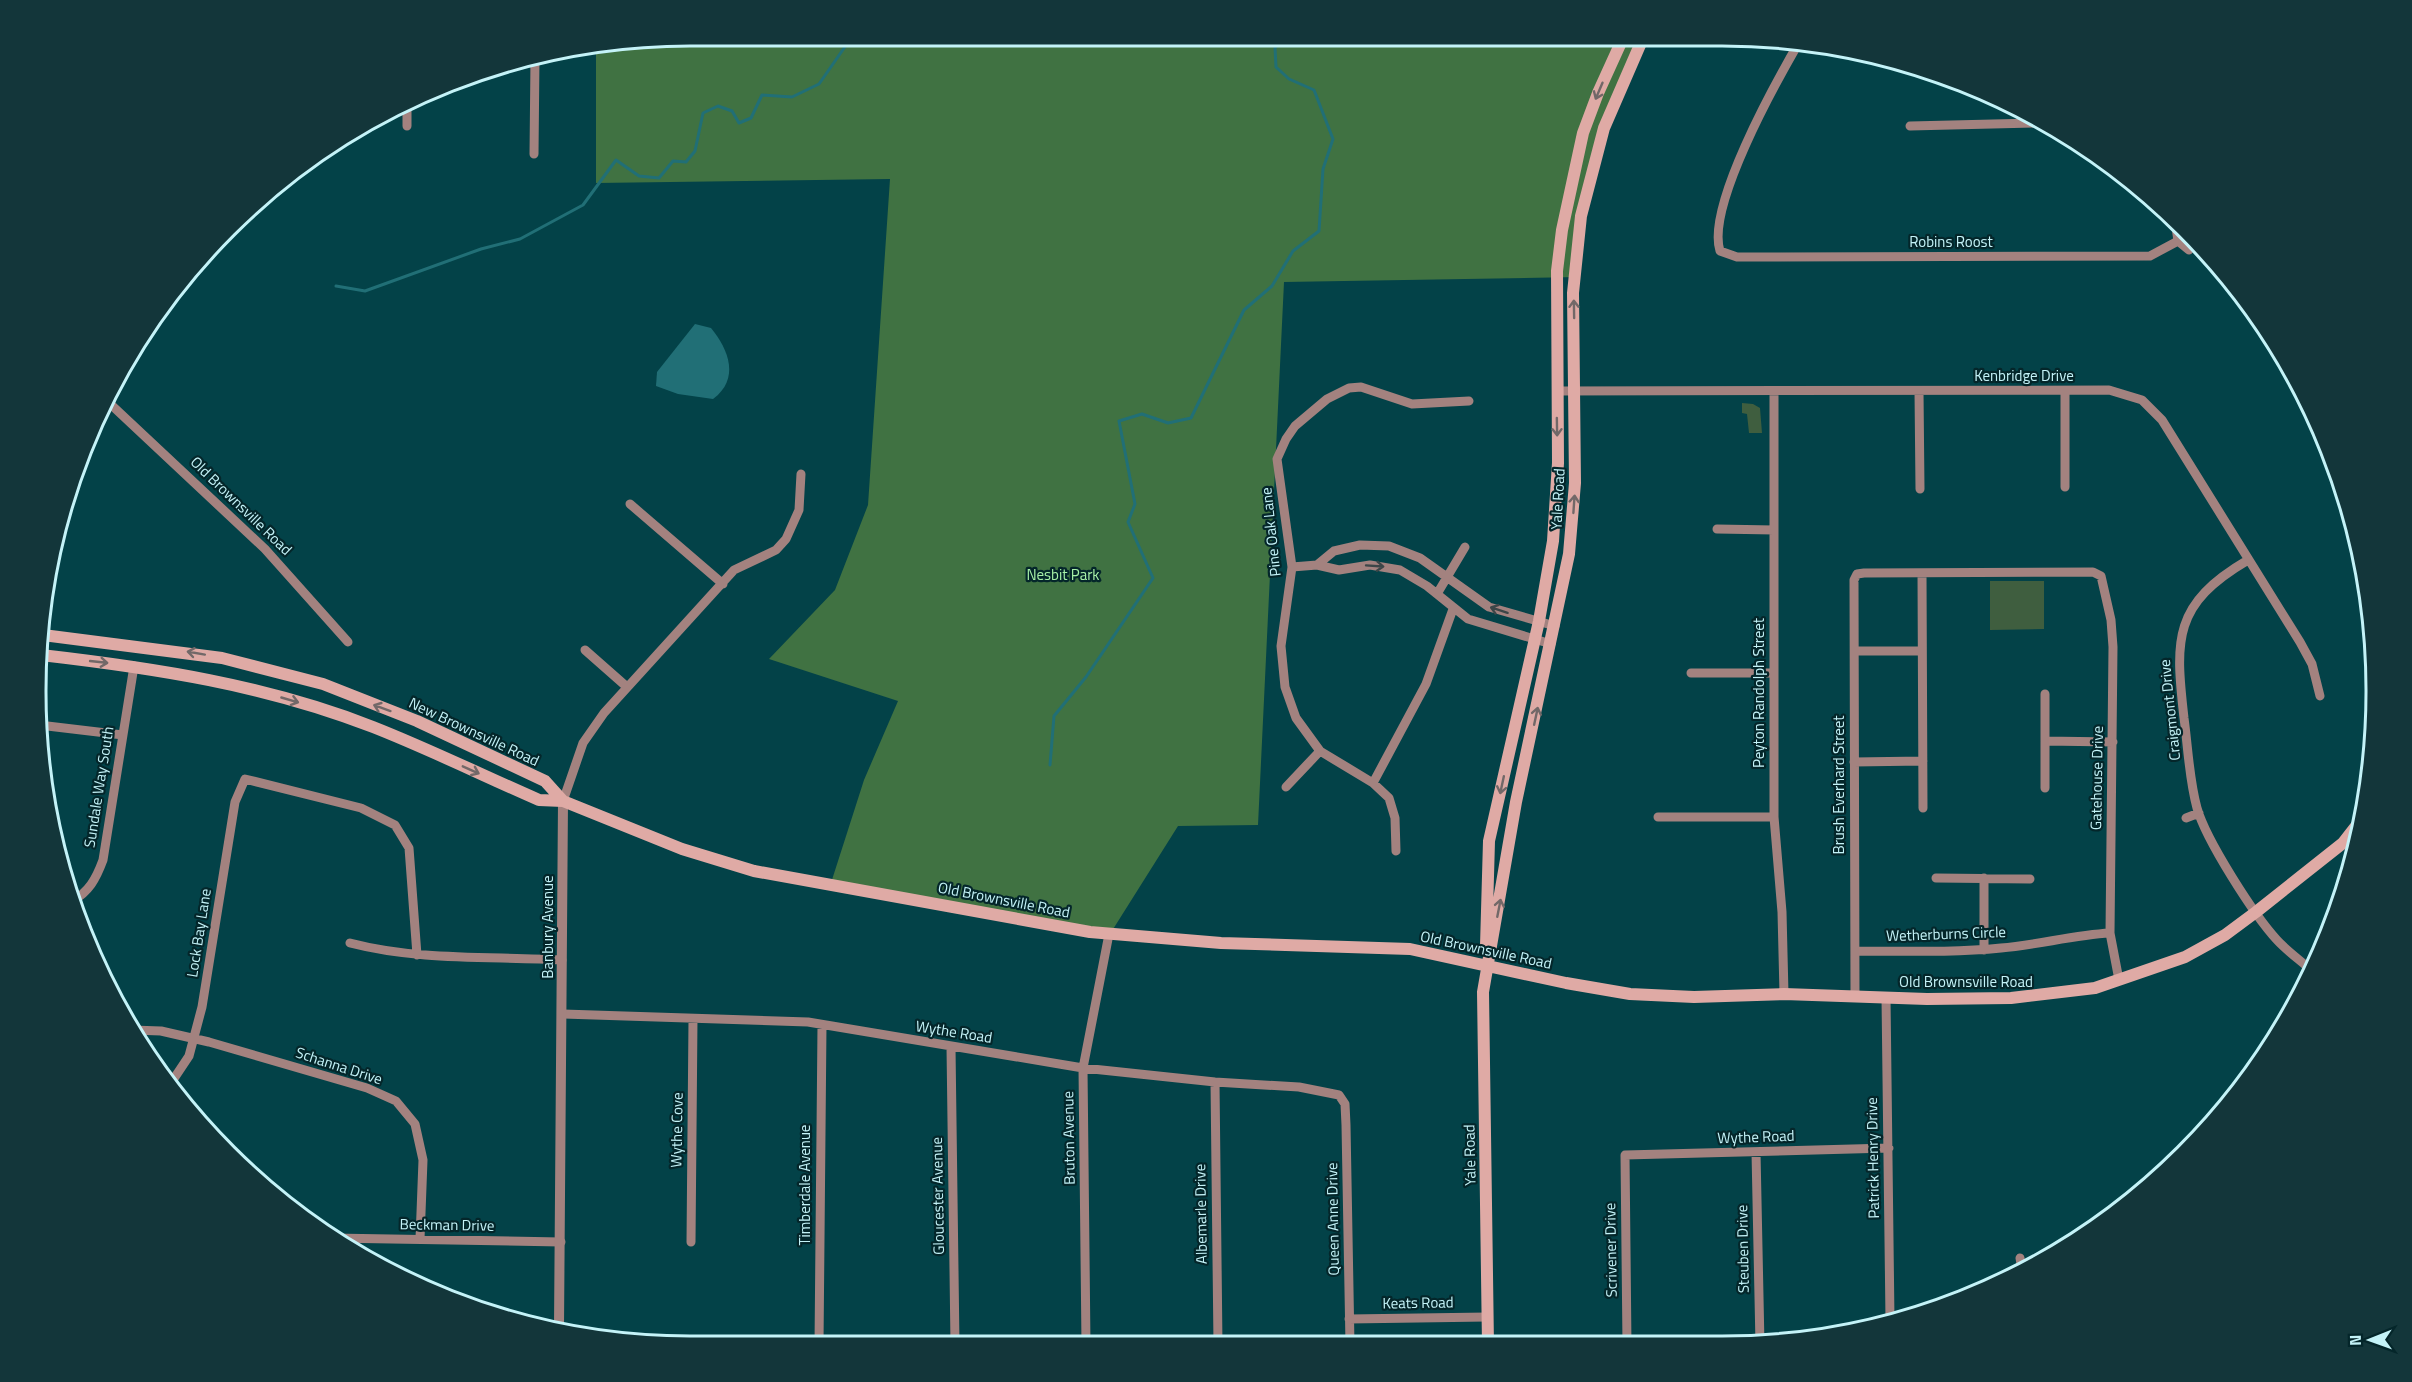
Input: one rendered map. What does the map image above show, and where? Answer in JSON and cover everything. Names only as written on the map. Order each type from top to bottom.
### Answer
[{"type":"main road","name":"Yale Road","points":[[1487,965],[1485,917],[1489,841],[1539,621],[1555,522],[1557,271],[1567,200],[1590,114],[1620,46]]},
{"type":"main road","name":"Yale Road","points":[[1488,1336],[1482,1013],[1487,965],[1500,903],[1516,802],[1555,626],[1573,516],[1574,292],[1584,204],[1607,119],[1639,46]]},
{"type":"main road","name":"New Brownsville Road","points":[[49,636],[210,656],[323,684],[417,721],[545,781],[563,801]]},
{"type":"main road","points":[[48,656],[134,666],[207,678],[306,704],[372,726],[539,800],[563,801]]},
{"type":"main road","name":"Old Brownsville Road","points":[[563,801],[682,849],[753,871],[830,886],[936,902],[1109,934],[1221,943],[1410,949],[1566,983],[1630,994],[1684,997],[1784,994],[1927,999],[2021,997],[2095,988],[2193,953],[2225,935],[2343,843],[2349,835]]},
{"type":"street","name":"Robins Roost","points":[[1794,51],[1745,145],[1724,211],[1718,237],[1720,251],[1737,257],[2150,256],[2178,242]]},
{"type":"street","points":[[534,66],[534,154]]},
{"type":"street","points":[[407,113],[407,126]]},
{"type":"street","points":[[1910,126],[2025,123]]},
{"type":"street","points":[[2177,235],[2178,242],[2189,250]]},
{"type":"street","name":"Pine Oak Lane","points":[[1396,851],[1394,809],[1389,798],[1373,783],[1320,751],[1296,718],[1282,670],[1281,646],[1292,567],[1277,459],[1295,426],[1327,399],[1354,387],[1412,404],[1469,401]]},
{"type":"street","name":"Kenbridge Drive","points":[[1557,391],[2115,391],[2142,400],[2162,420],[2312,664],[2320,696]]},
{"type":"street","name":"Peyton Randolph Street","points":[[1774,391],[1774,817],[1782,912],[1784,994]]},
{"type":"street","points":[[2065,391],[2065,487]]},
{"type":"street","points":[[1919,392],[1920,489]]},
{"type":"street","name":"Old Brownsville Road","points":[[113,406],[265,549],[348,642]]},
{"type":"street","name":"Banbury Avenue","points":[[559,1322],[563,801],[583,743],[627,687],[734,570],[776,550],[786,540],[800,510],[801,474]]},
{"type":"street","points":[[630,504],[723,584]]},
{"type":"street","points":[[1717,529],[1774,530]]},
{"type":"street","points":[[1317,565],[1334,551],[1360,545],[1389,546],[1420,558],[1489,607],[1555,626]]},
{"type":"street","points":[[1437,594],[1465,547]]},
{"type":"street","name":"Craigmont Drive","points":[[2248,560],[2223,574],[2207,588],[2191,611],[2180,639],[2180,678],[2199,813],[2256,912],[2277,940],[2304,964]]},
{"type":"street","points":[[1292,567],[1317,565],[1339,570],[1370,565],[1400,570],[1437,594],[1468,619],[1551,645]]},
{"type":"street","name":"Gatehouse Drive","points":[[1922,573],[2093,572],[2101,576],[2112,638],[2110,933],[2119,980]]},
{"type":"street","points":[[1922,573],[1923,808]]},
{"type":"street","name":"Brush Everhard Street","points":[[1855,998],[1854,580],[1857,574],[1922,573]]},
{"type":"street","points":[[1373,783],[1423,691],[1453,609]]},
{"type":"street","points":[[585,650],[627,687]]},
{"type":"street","points":[[1855,651],[1922,651]]},
{"type":"street","name":"Sundale Way South","points":[[80,896],[96,879],[103,860],[134,666]]},
{"type":"street","points":[[1691,673],[1774,673]]},
{"type":"street","points":[[2045,694],[2045,788]]},
{"type":"street","points":[[48,726],[123,735]]},
{"type":"street","points":[[2045,741],[2113,742]]},
{"type":"street","points":[[1286,787],[1320,751]]},
{"type":"street","points":[[1854,762],[1923,761]]},
{"type":"street","name":"Lock Bay Lane","points":[[176,1077],[181,1071],[194,1038],[202,1007],[235,802],[245,779],[361,808],[394,825],[409,848],[417,955]]},
{"type":"street","points":[[2186,818],[2199,813]]},
{"type":"street","points":[[1658,818],[1774,817]]},
{"type":"street","points":[[1936,878],[2030,879]]},
{"type":"street","points":[[1984,878],[1984,950]]},
{"type":"street","name":"Wetherburns Circle","points":[[1855,951],[1984,950],[2040,943],[2070,936],[2110,933]]},
{"type":"street","name":"Bruton Avenue","points":[[1086,1336],[1083,1068],[1109,934]]},
{"type":"street","points":[[350,943],[382,952],[417,955],[562,960]]},
{"type":"street","name":"Patrick Henry Drive","points":[[1886,997],[1890,1313]]},
{"type":"street","name":"Wythe Road","points":[[563,1014],[822,1025],[1083,1068],[1215,1082],[1299,1087],[1339,1095]]},
{"type":"street","name":"Wythe Cove","points":[[691,1242],[693,1019]]},
{"type":"street","name":"Timberdale Avenue","points":[[819,1336],[822,1025]]},
{"type":"street","name":"Schanna Drive","points":[[144,1030],[161,1031],[194,1038],[367,1088],[396,1101],[415,1124],[423,1160],[420,1239]]},
{"type":"street","name":"Gloucester Avenue","points":[[951,1047],[955,1336]]},
{"type":"street","name":"Albemarle Drive","points":[[1215,1082],[1218,1336]]},
{"type":"street","name":"Queen Anne Drive","points":[[1339,1095],[1345,1104],[1346,1118],[1350,1336]]},
{"type":"street","name":"Wythe Road","points":[[1625,1155],[1888,1148]]},
{"type":"street","name":"Steuben Drive","points":[[1756,1152],[1760,1334]]},
{"type":"street","name":"Scrivener Drive","points":[[1625,1155],[1627,1336]]},
{"type":"street","name":"Beckman Drive","points":[[351,1238],[561,1242]]},
{"type":"street","name":"Keats Road","points":[[1349,1319],[1487,1317]]},
{"type":"green space","name":"Nesbit Park","points":[[691,46],[1643,46],[1603,136],[1585,212],[1578,277],[1284,282],[1258,825],[1178,826],[1110,934],[830,886],[864,780],[898,701],[769,659],[835,590],[868,505],[890,179],[596,183],[596,54],[607,52]]},
{"type":"green space","points":[[1742,403],[1753,404],[1760,408],[1762,433],[1749,433],[1747,414],[1742,413]]},
{"type":"green space","points":[[1990,581],[2044,581],[2044,629],[1990,630]]},
{"type":"water","points":[[695,324],[711,328],[727,355],[729,374],[727,383],[713,399],[678,394],[656,386],[657,372]]},
{"type":"waterway","points":[[336,286],[365,291],[481,249],[520,239],[583,205],[616,160],[639,176],[659,178],[673,161],[686,162],[695,151],[703,113],[718,106],[732,111],[739,123],[751,118],[762,95],[792,97],[819,84],[846,46]]},
{"type":"waterway","points":[[1050,765],[1054,716],[1086,677],[1153,578],[1128,522],[1135,504],[1119,421],[1142,414],[1168,423],[1191,418],[1244,310],[1272,286],[1293,251],[1319,231],[1323,169],[1333,139],[1314,90],[1289,79],[1276,67],[1276,46]]}]
